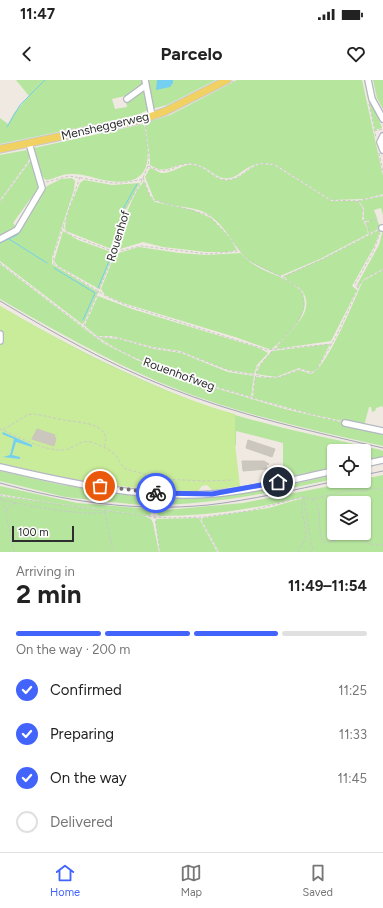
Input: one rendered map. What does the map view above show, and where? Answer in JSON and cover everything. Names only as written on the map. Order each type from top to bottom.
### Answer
[{"type":"main road","name":"Mensheggerweg","points":[[0,149],[134,122],[186,101],[226,80]]},
{"type":"street","points":[[368,80],[372,99],[383,118],[383,124]]},
{"type":"street","points":[[127,99],[145,83],[152,116]]},
{"type":"street","points":[[381,150],[380,142],[383,136]]},
{"type":"street","points":[[0,239],[17,230],[41,193],[42,184],[29,143]]},
{"type":"street","points":[[0,334],[0,341]]},
{"type":"street","points":[[345,423],[383,431]]},
{"type":"street","points":[[371,463],[383,460]]},
{"type":"street","points":[[0,467],[56,480],[123,490],[180,495],[227,492],[327,472]]},
{"type":"path","points":[[368,98],[377,143]]},
{"type":"path","name":"Rouenhof","points":[[83,326],[115,252],[126,208],[144,178],[148,166],[149,159],[145,123]]},
{"type":"path","points":[[374,131],[383,129]]},
{"type":"path","points":[[381,150],[380,160],[383,172]]},
{"type":"path","points":[[0,201],[33,157]]},
{"type":"path","points":[[148,166],[164,172],[192,164],[206,168],[219,178],[228,180],[237,177],[254,165],[269,163],[282,169],[330,200],[358,201],[383,195]]},
{"type":"path","points":[[42,184],[63,177],[80,177],[112,183],[122,183],[144,178],[154,200],[208,215],[223,230],[244,256],[256,266],[282,277],[301,290],[304,297],[304,307],[295,326],[259,365],[255,376],[252,398]]},
{"type":"path","points":[[80,177],[53,256],[54,264],[99,292],[141,310],[272,350],[332,344]]},
{"type":"path","points":[[358,201],[363,210],[362,217],[364,223],[368,227],[369,234]]},
{"type":"path","points":[[364,223],[379,218]]},
{"type":"path","points":[[63,226],[68,234],[115,252],[141,246],[208,254],[240,250]]},
{"type":"path","points":[[282,277],[382,228],[373,252],[355,284],[358,289]]},
{"type":"path","name":"Rouenhofweg","points":[[0,263],[103,342],[148,363],[189,379],[345,423]]},
{"type":"path","points":[[97,337],[113,338],[154,348],[180,352],[231,371],[255,376],[273,378],[300,369],[312,373],[317,370],[332,344],[358,289],[365,279],[383,270]]},
{"type":"path","points":[[3,430],[27,415],[33,414],[89,423],[99,427],[104,433],[106,443],[104,448]]},
{"type":"path","points":[[0,429],[55,449],[67,450],[83,442],[90,442],[104,448],[116,457],[126,469],[162,479],[206,481],[233,480]]},
{"type":"path","points":[[0,495],[154,517],[200,517],[249,511],[304,497],[313,499],[346,491],[366,491],[375,488],[383,490]]},
{"type":"path","points":[[154,496],[154,504]]},
{"type":"path","points":[[298,552],[305,542],[306,536],[303,512],[304,497]]},
{"type":"path","points":[[304,497],[310,542],[313,549],[311,552]]},
{"type":"path","points":[[0,498],[19,503],[96,514],[105,511]]},
{"type":"path","points":[[313,499],[319,506],[320,534],[323,542],[332,542],[341,538],[358,538],[370,544],[383,545]]},
{"type":"path","points":[[3,500],[7,511],[14,552]]},
{"type":"path","points":[[7,511],[10,505],[19,503]]},
{"type":"path","points":[[105,511],[113,552]]},
{"type":"path","points":[[154,511],[160,552]]},
{"type":"path","points":[[200,517],[218,552]]},
{"type":"green space","points":[[16,80],[143,80],[144,85],[126,98],[125,96],[112,99],[115,109],[127,107],[126,101],[141,90],[145,90],[148,110],[135,116],[0,144],[0,118],[8,124],[14,113],[29,96]]},
{"type":"green space","points":[[146,80],[216,80],[167,105],[152,109]]},
{"type":"green space","points":[[237,80],[362,80],[383,176],[383,194],[364,199],[331,200],[276,165],[268,164],[253,165],[235,177],[230,178],[220,177],[204,167],[194,164],[187,164],[167,169],[156,168],[150,165],[145,123],[170,115]]},
{"type":"green space","points":[[364,80],[382,128],[375,130]]},
{"type":"green space","points":[[373,80],[383,80],[383,109],[377,98]]},
{"type":"green space","points":[[144,124],[148,147],[148,158],[146,167],[142,174],[135,179],[124,182],[109,181],[85,175],[67,174],[46,180],[41,174],[37,165],[34,148]]},
{"type":"green space","points":[[27,150],[30,157],[29,160],[0,200],[0,155]]},
{"type":"green space","points":[[31,160],[40,187],[34,199],[31,198],[13,223],[16,227],[0,237],[0,202]]},
{"type":"green space","points":[[194,165],[203,168],[215,177],[229,180],[238,177],[257,165],[274,165],[331,201],[358,201],[363,209],[362,219],[367,228],[368,234],[320,259],[280,276],[258,266],[245,257],[215,219],[209,215],[196,209],[167,204],[154,199],[145,177],[150,168],[161,173],[165,173],[185,166]]},
{"type":"green space","points":[[72,178],[75,181],[74,190],[52,257],[52,264],[98,292],[84,323],[82,324],[0,261],[0,241],[18,231],[47,186],[61,179]]},
{"type":"green space","points":[[84,180],[112,185],[140,183],[125,211],[114,250],[66,231],[66,220],[70,207],[80,183]]},
{"type":"green space","points":[[144,181],[150,196],[155,202],[193,210],[211,218],[230,238],[237,250],[228,252],[206,252],[163,247],[143,242],[120,249],[118,244],[128,211],[134,196]]},
{"type":"green space","points":[[383,196],[383,215],[381,208],[374,210],[377,218],[375,219],[377,219],[380,228],[369,234],[366,223],[370,221],[364,221],[364,209],[359,201]]},
{"type":"green space","points":[[381,229],[374,247],[352,286],[357,290],[331,341],[276,349],[298,323],[306,308],[306,300],[303,292],[284,276],[325,258]]},
{"type":"green space","points":[[383,230],[383,269],[364,279],[358,287],[357,285],[379,245]]},
{"type":"green space","points":[[63,231],[78,240],[114,253],[99,289],[58,266],[54,261]]},
{"type":"green space","points":[[139,247],[179,253],[207,255],[241,253],[254,265],[287,280],[301,291],[304,299],[302,316],[284,338],[272,349],[269,349],[235,337],[123,303],[105,295],[101,289],[115,254]]},
{"type":"green space","points":[[0,264],[103,343],[137,360],[189,380],[285,409],[383,432],[383,446],[241,411],[186,393],[118,363],[58,332],[0,299]]},
{"type":"green space","points":[[383,270],[383,408],[382,406],[376,408],[375,411],[372,412],[371,407],[369,407],[364,426],[311,414],[253,398],[255,377],[277,378],[299,370],[311,374],[317,369],[332,348],[363,281]]},
{"type":"green space","points":[[98,296],[132,309],[259,348],[268,353],[257,365],[254,374],[228,370],[180,351],[153,347],[112,336],[97,336],[85,325]]},
{"type":"green space","points":[[0,306],[96,358],[196,402],[242,417],[355,444],[327,444],[327,469],[283,478],[283,443],[236,431],[236,446],[0,344]]},
{"type":"green space","points":[[0,306],[44,332],[136,378],[183,397],[235,414],[235,444],[240,486],[212,490],[207,485],[202,486],[198,491],[148,489],[74,479],[0,463]]},
{"type":"green space","points":[[98,337],[119,339],[154,349],[181,353],[228,372],[254,376],[251,397],[152,365],[114,347]]},
{"type":"green space","points":[[330,344],[317,369],[312,372],[299,368],[276,377],[256,374],[260,365],[272,351]]},
{"type":"green space","points":[[371,448],[383,451],[383,457],[371,460]]},
{"type":"green space","points":[[0,471],[62,485],[136,495],[143,500],[140,505],[65,497],[0,481]]},
{"type":"green space","points":[[383,475],[383,552],[219,552],[202,521],[202,518],[269,508],[303,497],[249,508],[195,515],[159,516],[155,511],[243,503],[327,487],[327,488],[371,488],[371,478]]},
{"type":"green space","points":[[327,476],[327,480],[223,500],[156,505],[157,497],[180,498],[224,495],[268,489]]},
{"type":"green space","points":[[0,486],[77,503],[152,509],[150,516],[46,502],[0,494]]},
{"type":"green space","points":[[0,496],[142,515],[151,519],[153,523],[159,552],[0,552]]},
{"type":"green space","points":[[199,518],[217,552],[160,552],[156,519]]},
{"type":"water","points":[[157,80],[173,80],[173,83],[170,87],[156,90]]},
{"type":"water","points":[[3,432],[32,445],[32,447],[16,442],[12,455],[20,457],[20,459],[3,457],[10,455],[14,439],[2,434]]},
{"type":"building","points":[[37,429],[55,435],[54,437],[56,438],[54,446],[32,439]]},
{"type":"building","points":[[248,440],[275,449],[272,457],[246,448]]},
{"type":"building","points":[[242,461],[264,461],[269,464],[266,465],[267,469],[243,471]]},
{"type":"waterway","points":[[7,127],[20,105],[45,80]]},
{"type":"waterway","points":[[114,248],[124,207],[137,184]]},
{"type":"waterway","points":[[0,243],[17,235],[21,231]]},
{"type":"waterway","points":[[9,239],[47,263]]},
{"type":"waterway","points":[[98,288],[112,254]]},
{"type":"waterway","points":[[54,268],[95,293],[83,320]]},
{"type":"railway","points":[[0,301],[102,358],[145,378],[193,397],[301,429],[383,448]]},
{"type":"railway","points":[[371,474],[383,471]]},
{"type":"railway","points":[[0,483],[26,490],[103,504],[181,507],[224,503],[327,483]]},
{"type":"way so far","points":[[100,486],[156,493]]},
{"type":"route","points":[[156,493],[180,495],[212,494],[278,482]]}]
